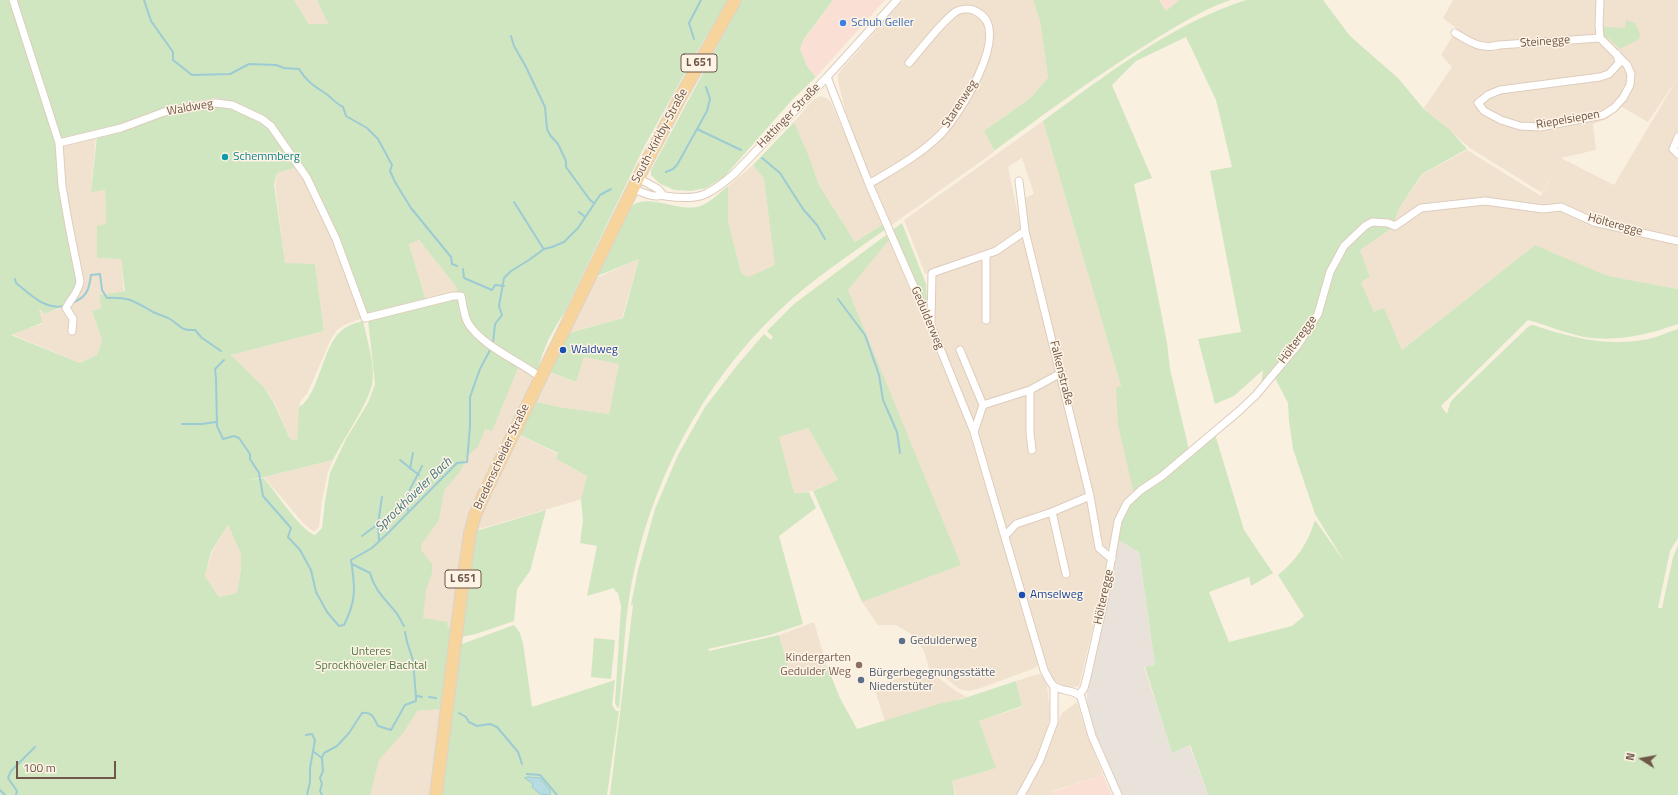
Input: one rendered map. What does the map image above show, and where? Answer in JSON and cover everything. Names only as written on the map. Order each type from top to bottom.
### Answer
[{"type":"main road","name":"South-Kirkby-Straße","points":[[635,183],[681,96],[735,0]]},
{"type":"main road","name":"Bredenscheider Straße","points":[[436,795],[462,588],[470,533],[475,515],[540,377],[635,183]]},
{"type":"street","points":[[13,0],[59,143],[63,193],[80,281],[80,288],[71,298],[66,308],[73,319],[72,331]]},
{"type":"street","name":"Hattinger Straße","points":[[635,183],[655,196],[663,195],[681,199],[702,196],[720,186],[734,174],[827,77],[897,0]]},
{"type":"street","points":[[1600,0],[1598,25],[1600,38]]},
{"type":"street","name":"Starenweg","points":[[869,184],[916,156],[942,133],[973,88],[990,44],[986,20],[979,12],[970,8],[955,12],[909,63]]},
{"type":"street","name":"Steinegge","points":[[1455,33],[1477,45],[1488,48],[1498,45],[1600,38]]},
{"type":"street","name":"Riepelsiepen","points":[[1600,38],[1617,54],[1627,65],[1631,74],[1630,85],[1623,98],[1614,108],[1603,115],[1540,127],[1520,126],[1501,120],[1484,111],[1478,103],[1488,95],[1500,90],[1600,77],[1609,74],[1618,63],[1617,54]]},
{"type":"street","name":"Gedulderweg","points":[[827,77],[869,184],[931,326],[974,432],[1044,670],[1054,686]]},
{"type":"street","name":"Waldweg","points":[[59,143],[121,128],[164,112],[189,107],[224,103],[251,113],[271,126],[307,178],[336,240],[364,318],[452,296],[461,296],[468,323],[478,335],[497,350],[522,364],[540,377]]},
{"type":"street","points":[[1678,138],[1673,149],[1678,154]]},
{"type":"street","name":"Falkenstraße","points":[[1019,180],[1025,231],[1090,496],[1099,548],[1112,559]]},
{"type":"street","name":"Hattinger Straße","points":[[635,183],[658,189],[663,195]]},
{"type":"street","name":"Hölteregge","points":[[1079,695],[1084,688],[1087,677],[1112,559],[1118,521],[1126,503],[1141,490],[1162,476],[1256,395],[1296,346],[1318,314],[1330,272],[1344,246],[1366,226],[1372,222],[1388,223],[1395,226],[1421,208],[1485,201],[1543,209],[1561,207],[1594,222],[1678,241]]},
{"type":"street","points":[[931,326],[932,273],[996,251],[1015,236],[1025,231]]},
{"type":"street","points":[[986,255],[986,320]]},
{"type":"street","points":[[960,350],[983,406],[974,432]]},
{"type":"street","points":[[983,406],[1030,390],[1061,373]]},
{"type":"street","points":[[1030,390],[1030,433],[1032,450]]},
{"type":"street","points":[[1004,536],[1016,524],[1052,512],[1090,496]]},
{"type":"street","points":[[1052,512],[1066,574]]},
{"type":"street","points":[[1021,795],[1040,760],[1054,722],[1054,686],[1079,695],[1083,701],[1092,736],[1118,795]]},
{"type":"shaded area","points":[[294,0],[317,0],[328,24],[309,24]]},
{"type":"shaded area","points":[[833,0],[885,0],[816,77],[807,66],[800,49],[804,40]]},
{"type":"shaded area","points":[[903,0],[1033,0],[1040,21],[1048,78],[1029,99],[984,131],[994,152],[889,227],[846,114],[838,81],[838,75]]},
{"type":"shaded area","points":[[1159,0],[1179,0],[1166,11]]},
{"type":"shaded area","points":[[1453,0],[1678,0],[1678,289],[1607,276],[1535,245],[1402,350],[1384,309],[1374,312],[1361,282],[1370,277],[1360,250],[1391,229],[1400,207],[1423,174],[1467,150],[1541,196],[1561,158],[1542,193],[1470,148],[1424,108],[1452,67],[1441,55],[1457,29],[1443,18]],"holes":[[[1677,79],[1614,185],[1561,158],[1596,150],[1593,124],[1607,119],[1622,107],[1648,122]]]},
{"type":"shaded area","points":[[820,96],[831,102],[883,224],[855,242],[819,185],[808,154],[794,122],[812,101]]},
{"type":"shaded area","points":[[1043,121],[1121,386],[1134,494],[1111,547],[1106,550],[1101,545],[1079,434],[1028,230],[1025,198],[1034,194],[1022,158],[1008,167],[1021,229],[996,249],[925,274],[904,220]]},
{"type":"shaded area","points":[[96,136],[91,191],[105,190],[106,225],[97,226],[97,258],[121,259],[124,291],[99,295],[101,308],[92,311],[102,341],[97,355],[80,363],[11,334],[42,324],[38,308],[44,314],[62,308],[78,294],[60,144]]},
{"type":"shaded area","points":[[753,165],[764,179],[776,265],[748,278],[741,272],[728,221],[727,206],[728,186]]},
{"type":"shaded area","points":[[298,167],[323,213],[363,318],[344,325],[337,330],[331,339],[308,392],[300,402],[297,440],[290,439],[275,403],[263,386],[231,355],[324,331],[315,264],[285,264],[275,184],[277,173]]},
{"type":"shaded area","points":[[1022,237],[1024,239],[1059,371],[1030,389],[984,404],[964,347],[958,349],[982,405],[974,426],[934,326],[934,277],[936,274],[981,259],[984,264],[985,324],[988,322],[988,258]]},
{"type":"shaded area","points":[[419,240],[457,288],[457,293],[426,302],[409,243]]},
{"type":"shaded area","points":[[889,240],[967,424],[1039,664],[1035,668],[969,691],[959,689],[942,675],[929,669],[924,651],[911,634],[896,625],[878,625],[862,602],[960,565],[847,290]]},
{"type":"shaded area","points":[[639,259],[622,318],[569,333],[594,279]]},
{"type":"shaded area","points":[[584,357],[620,364],[609,414],[559,407],[536,402],[550,372],[575,382]]},
{"type":"shaded area","points":[[519,364],[536,375],[495,459],[452,628],[414,620],[416,552],[445,488],[484,431],[500,404]]},
{"type":"shaded area","points":[[1060,375],[1088,495],[1005,533],[977,432],[984,407],[1029,392],[1032,433],[1032,391]]},
{"type":"shaded area","points":[[808,428],[838,480],[812,491],[794,493],[778,437]]},
{"type":"shaded area","points":[[518,434],[558,454],[556,459],[587,476],[582,499],[476,530],[482,511]]},
{"type":"shaded area","points":[[333,460],[328,472],[322,501],[319,527],[314,532],[303,523],[264,477]]},
{"type":"shaded area","points":[[1089,499],[1096,550],[1109,561],[1079,686],[1071,688],[1060,684],[1053,679],[1047,669],[1007,536],[1016,525]]},
{"type":"shaded area","points":[[228,525],[241,554],[241,569],[237,593],[219,597],[205,576],[212,552]]},
{"type":"shaded area","points":[[1118,540],[1139,552],[1155,665],[1144,667],[1172,752],[1189,745],[1208,794],[1206,795],[1121,795],[1105,763],[1093,729],[1087,706],[1087,691],[1107,600]]},
{"type":"shaded area","points":[[814,622],[827,666],[791,677],[779,635]]},
{"type":"shaded area","points":[[921,670],[940,679],[967,697],[885,721],[874,687]]},
{"type":"shaded area","points":[[1038,674],[1041,675],[1047,685],[1050,715],[1045,743],[1018,795],[956,795],[952,781],[995,768],[979,721],[1022,707],[1016,681]]},
{"type":"shaded area","points":[[1077,702],[1084,726],[1103,775],[1052,791],[1053,795],[1025,795],[1042,761],[1062,713]]},
{"type":"shaded area","points":[[441,709],[431,795],[368,795],[375,764],[397,739],[415,711]]},
{"type":"shaded area","points":[[1103,775],[1112,795],[1053,795],[1051,792]]},
{"type":"green space","name":"Unteres Sprockhöveler Bachtal","points":[[0,0],[11,0],[58,144],[61,187],[67,225],[79,278],[79,288],[65,306],[44,314],[39,308],[42,323],[11,335],[80,363],[97,355],[102,341],[92,311],[101,308],[99,295],[125,291],[121,259],[97,258],[97,226],[106,224],[105,190],[91,192],[97,136],[189,108],[217,105],[249,115],[268,128],[298,167],[277,173],[274,184],[285,263],[315,264],[324,331],[231,355],[263,386],[274,403],[290,439],[297,440],[299,407],[306,401],[311,393],[329,348],[335,338],[346,327],[363,321],[372,362],[372,385],[360,413],[333,460],[246,480],[264,478],[296,519],[309,532],[315,535],[322,528],[330,473],[346,439],[368,403],[375,384],[368,320],[453,297],[460,298],[468,325],[462,296],[457,293],[457,288],[419,240],[409,244],[426,301],[365,317],[337,240],[308,177],[271,125],[252,111],[216,98],[186,103],[96,133],[59,141],[14,0],[294,0],[309,24],[328,24],[317,0],[728,0],[691,62],[644,147],[565,312],[548,340],[538,371],[521,361],[492,431],[485,429],[478,447],[467,456],[461,470],[444,491],[439,520],[421,545],[421,550],[432,564],[432,573],[426,590],[423,618],[448,622],[447,627],[452,628],[441,709],[417,711],[403,733],[379,760],[370,795],[0,795]],"holes":[[[228,525],[241,554],[241,569],[237,593],[219,597],[205,576],[211,552]]]},
{"type":"green space","points":[[742,0],[833,0],[804,39],[800,49],[807,66],[816,77],[792,100],[724,177],[706,188],[691,191],[674,190],[659,183],[651,175],[651,170]]},
{"type":"green space","points":[[1033,0],[1159,0],[1166,11],[1179,0],[1231,0],[1209,9],[1166,32],[1107,70],[994,151],[984,131],[1029,99],[1048,78],[1040,21]]},
{"type":"green space","points":[[1246,0],[1323,0],[1350,36],[1398,78],[1423,108],[1450,130],[1467,149],[1422,174],[1400,207],[1391,229],[1360,250],[1370,277],[1361,282],[1374,312],[1384,308],[1402,350],[1535,245],[1608,276],[1678,289],[1678,324],[1643,334],[1609,339],[1584,337],[1528,320],[1441,406],[1447,414],[1450,403],[1453,399],[1529,326],[1533,325],[1562,334],[1604,342],[1649,339],[1678,329],[1678,538],[1670,551],[1658,608],[1662,608],[1673,557],[1678,545],[1678,795],[1206,795],[1208,794],[1190,745],[1172,753],[1145,667],[1155,665],[1139,552],[1118,540],[1121,521],[1130,504],[1215,434],[1244,530],[1273,573],[1251,586],[1249,577],[1209,592],[1229,642],[1292,626],[1304,616],[1278,575],[1291,563],[1301,550],[1309,536],[1315,520],[1346,564],[1315,514],[1293,449],[1288,403],[1274,376],[1261,386],[1263,370],[1234,396],[1215,404],[1198,339],[1241,332],[1210,171],[1232,167],[1216,100],[1186,37],[1136,61],[1112,85],[1152,178],[1134,184],[1153,271],[1167,343],[1170,369],[1189,450],[1162,474],[1134,494],[1118,425],[1116,388],[1121,386],[1043,121],[1115,69],[1165,37],[1218,10]]},
{"type":"green space","points":[[1626,20],[1635,23],[1640,34],[1639,39],[1620,49],[1608,38],[1604,37],[1603,27],[1625,28]]},
{"type":"green space","points":[[794,122],[808,154],[819,185],[855,242],[883,224],[886,229],[815,280],[764,325],[714,386],[693,420],[674,455],[658,491],[645,529],[635,567],[626,619],[619,708],[615,703],[621,606],[618,593],[614,588],[587,596],[597,546],[580,543],[583,520],[581,500],[587,476],[556,459],[558,453],[518,434],[536,402],[559,407],[609,414],[619,364],[584,357],[576,382],[550,372],[569,333],[623,318],[639,259],[595,277],[631,207],[637,203],[653,201],[680,207],[697,207],[709,201],[728,186],[728,221],[741,272],[749,277],[775,265],[764,179],[753,165]]},
{"type":"green space","points":[[902,223],[926,284],[928,316],[891,231]]},
{"type":"green space","points":[[886,235],[889,240],[848,290],[961,565],[862,602],[813,491],[838,480],[808,428],[779,437],[794,493],[809,492],[816,508],[779,536],[803,624],[770,635],[708,649],[709,651],[779,635],[791,677],[827,666],[840,698],[857,729],[942,703],[962,699],[1016,681],[1022,706],[979,721],[996,768],[952,781],[955,795],[610,795],[633,605],[631,605],[638,570],[655,509],[678,455],[705,407],[739,363],[764,334],[771,340],[773,337],[767,331],[794,304]]},
{"type":"green space","points":[[546,510],[530,571],[517,589],[514,621],[476,634],[461,637],[476,531]]},
{"type":"green space","points":[[514,625],[520,633],[523,643],[532,707],[615,680],[612,705],[616,711],[619,711],[607,795],[442,795],[459,645]]},
{"type":"green space","points":[[594,638],[615,640],[611,679],[591,677]]},
{"type":"water","points":[[525,778],[540,778],[550,790],[550,795],[540,794],[532,787],[533,784]]},
{"type":"waterway","points":[[144,0],[151,21],[173,52],[173,60],[192,75],[230,74],[249,64],[276,65],[284,68],[299,69],[310,83],[343,107],[346,116],[367,128],[378,139],[392,165],[390,171],[395,182],[411,208],[451,257],[452,264],[457,266]]},
{"type":"waterway","name":"Sprockhöveler Bach","points":[[694,39],[689,23],[701,0]]},
{"type":"waterway","points":[[511,36],[514,46],[545,107],[547,129],[558,144],[566,161],[566,167],[590,200],[594,203]]},
{"type":"waterway","name":"Sprockhöveler Bach","points":[[666,172],[673,169],[677,165],[707,111],[710,99],[706,87]]},
{"type":"waterway","points":[[697,129],[741,150]]},
{"type":"waterway","points":[[762,158],[780,173],[803,209],[817,225],[825,239]]},
{"type":"waterway","name":"Sprockhöveler Bach","points":[[493,343],[495,324],[502,315],[499,306],[504,278],[511,271],[544,249],[564,242],[578,228],[600,195],[611,189]]},
{"type":"waterway","points":[[514,202],[543,248]]},
{"type":"waterway","points":[[579,212],[585,217]]},
{"type":"waterway","points":[[463,269],[464,278],[492,290],[495,285],[504,286]]},
{"type":"waterway","points":[[72,303],[84,295],[88,289],[91,275],[100,274],[102,290],[107,298],[122,298],[136,302],[153,312],[170,319],[181,328],[195,330],[202,338],[221,351]]},
{"type":"waterway","points":[[15,279],[16,283],[44,304],[57,307],[64,306]]},
{"type":"waterway","points":[[838,299],[865,335],[879,375],[883,400],[897,432],[900,453]]},
{"type":"waterway","points":[[224,360],[215,369],[217,426],[223,439],[234,436],[239,438],[250,454],[250,459],[259,473],[263,496],[291,528],[288,537],[300,550],[311,570],[316,592],[327,612],[339,626],[344,625],[353,600],[354,585],[351,560],[372,548],[457,463],[467,462],[470,426],[470,397],[480,369],[490,350]]},
{"type":"waterway","points":[[182,424],[216,422]]},
{"type":"waterway","points":[[410,469],[413,453]]},
{"type":"waterway","points":[[400,460],[419,475]]},
{"type":"waterway","points":[[408,511],[407,498],[422,466]]},
{"type":"waterway","points":[[379,541],[378,524],[382,497]]},
{"type":"waterway","points":[[362,536],[378,524]]},
{"type":"waterway","name":"Sprockhöveler Bach","points":[[352,564],[370,573],[377,589],[397,613],[404,626]]},
{"type":"waterway","name":"Sprockhöveler Bach","points":[[322,795],[320,791],[322,784],[320,778],[323,771],[322,758],[324,753],[337,746],[349,733],[362,713],[370,714],[378,726],[391,730],[405,705],[416,701],[413,660],[405,632]]},
{"type":"waterway","name":"Sprockhöveler Bach","points":[[416,697],[422,697]]},
{"type":"waterway","points":[[429,697],[436,698]]},
{"type":"waterway","points":[[459,713],[466,717],[469,722],[477,726],[490,724],[497,727],[518,752],[522,764]]},
{"type":"waterway","points":[[306,735],[312,734],[315,740],[307,795]]},
{"type":"waterway","points":[[16,795],[17,791],[8,778],[11,771],[35,747]]},
{"type":"waterway","points":[[314,752],[322,758]]},
{"type":"waterway","points":[[527,774],[540,775],[557,795]]},
{"type":"waterway","points":[[0,790],[5,795]]},
{"type":"place","name":"Schuh Geller","points":[[843,23]]},
{"type":"place","name":"Schemmberg","points":[[225,157]]},
{"type":"place","name":"Waldweg","points":[[563,350]]},
{"type":"place","name":"Amselweg","points":[[1022,595]]},
{"type":"place","name":"Gedulderweg","points":[[902,641]]},
{"type":"place","name":"Kindergarten Gedulder Weg","points":[[859,665]]},
{"type":"place","name":"Bürgerbegegnungsstätte Niederstüter","points":[[861,680]]}]
